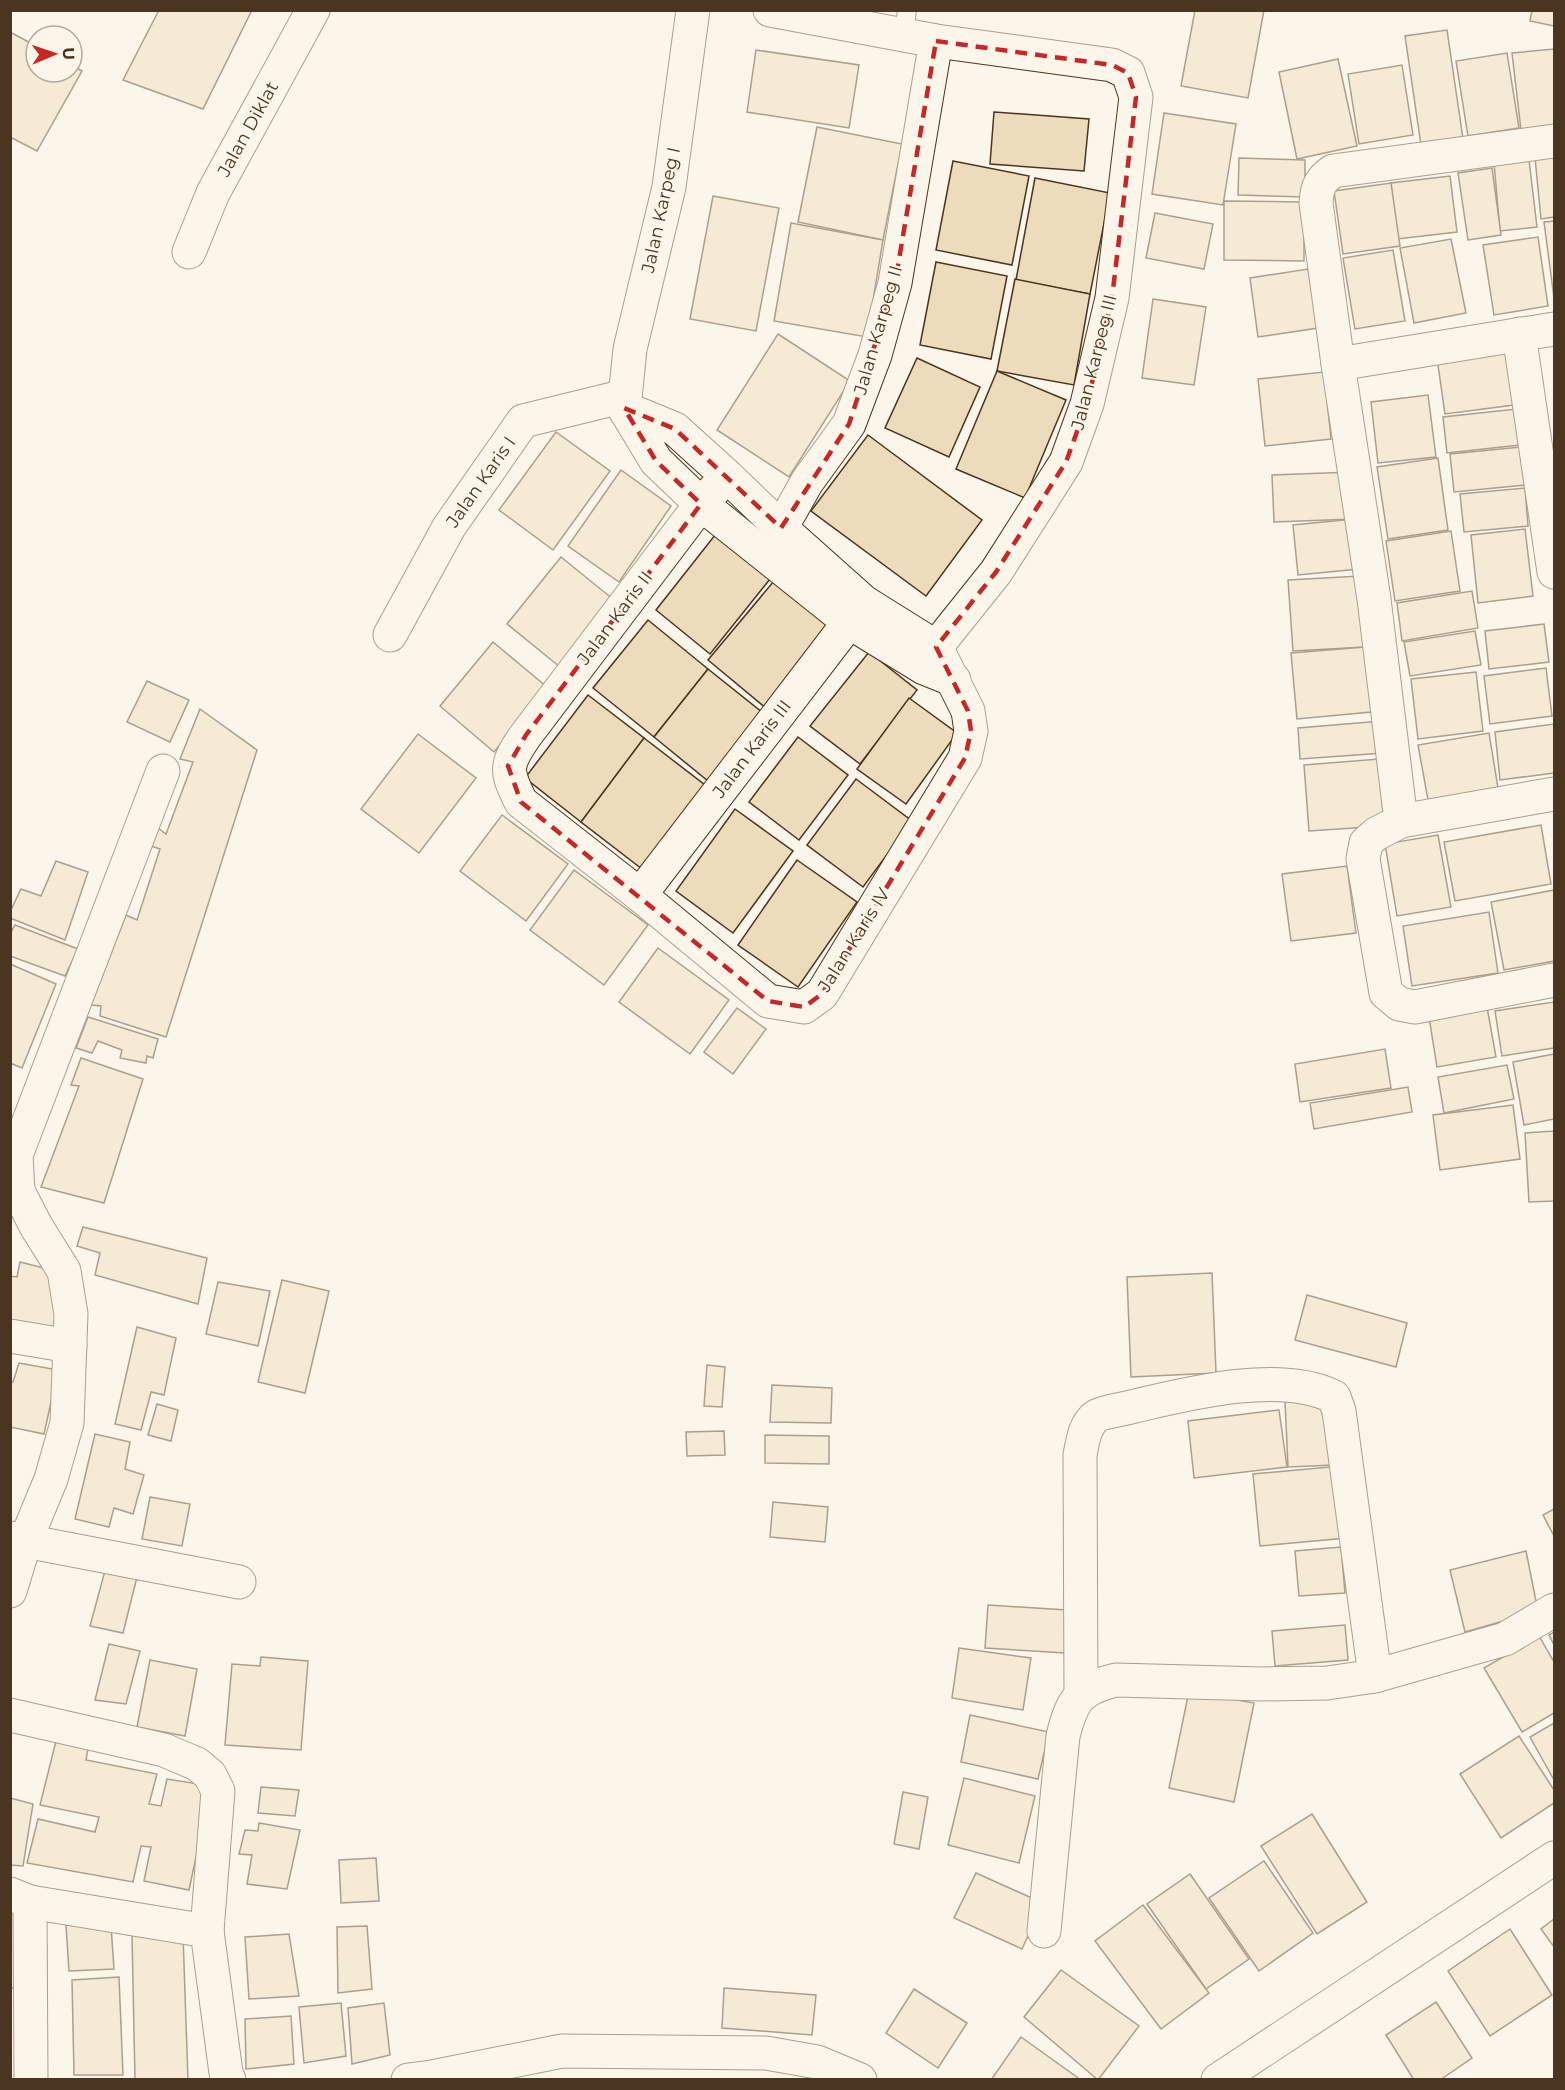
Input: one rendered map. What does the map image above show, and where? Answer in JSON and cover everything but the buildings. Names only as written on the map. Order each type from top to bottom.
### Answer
[{"type":"street","name":"Jalan Diklat","points":[[189,252],[213,194],[313,10]]},
{"type":"street","name":"Jalan Karpeg I","points":[[624,402],[630,349],[669,187],[693,10]]},
{"type":"street","points":[[770,10],[916,29]]},
{"type":"street","name":"Jalan Karpeg III","points":[[916,29],[1112,65],[1128,73],[1136,98],[1113,286],[1087,404],[1066,462],[996,572],[936,646]]},
{"type":"street","name":"Jalan Karpeg II","points":[[781,528],[807,483],[849,424],[875,355],[895,283],[916,29]]},
{"type":"street","points":[[1401,821],[1374,599],[1316,203],[1317,190],[1321,179],[1333,171],[1554,141]]},
{"type":"street","points":[[1338,364],[1554,329]]},
{"type":"street","points":[[1519,334],[1553,537],[1554,572]]},
{"type":"street","points":[[624,402],[675,429],[728,476],[781,528],[857,612],[936,646]]},
{"type":"street","points":[[624,402],[656,461],[701,504],[857,612],[924,668],[954,680]]},
{"type":"street","name":"Jalan Karis I","points":[[390,635],[449,527],[523,421],[624,402]]},
{"type":"street","name":"Jalan Karis II","points":[[508,766],[512,754],[701,504],[728,476]]},
{"type":"street","name":"Jalan Karis III","points":[[640,895],[857,612]]},
{"type":"street","name":"Jalan Karis IV","points":[[508,766],[511,782],[521,802],[640,895],[768,1001],[804,1007],[822,994],[965,758],[971,731],[968,711],[936,646]]},
{"type":"street","points":[[10,1591],[18,1540],[51,1479],[67,1423],[71,1314],[64,1270],[36,1226],[18,1191],[16,1155],[163,771]]},
{"type":"street","points":[[1554,794],[1401,821],[1376,834],[1366,843],[1363,859],[1386,993],[1399,1004],[1415,1007],[1554,980]]},
{"type":"street","points":[[10,1336],[70,1346]]},
{"type":"street","points":[[1081,1694],[1080,1455],[1085,1430],[1096,1415],[1197,1392],[1267,1385],[1319,1389],[1334,1397],[1339,1412],[1375,1676]]},
{"type":"street","points":[[18,1540],[239,1582]]},
{"type":"street","points":[[1044,1931],[1063,1736],[1069,1714],[1081,1694],[1096,1685],[1116,1680],[1262,1684],[1316,1683],[1375,1676],[1505,1639],[1554,1610]]},
{"type":"street","points":[[10,1715],[164,1750],[197,1764],[210,1775],[218,1791],[207,1931],[226,2073],[229,2079]]},
{"type":"street","points":[[1218,2079],[1554,1858]]},
{"type":"street","points":[[24,2065],[20,1898],[207,1931]]},
{"type":"street","points":[[408,2079],[432,2077],[562,2051],[766,2053],[817,2062],[860,2079]]},
{"type":"highlighted area","points":[[936,41],[1112,65],[1128,73],[1136,97],[1112,298],[1087,404],[1066,462],[996,572],[936,647],[968,711],[971,731],[965,758],[822,994],[804,1007],[768,1001],[521,802],[508,766],[526,735],[701,504],[656,461],[624,408],[675,429],[781,528],[849,424],[895,283]]}]
